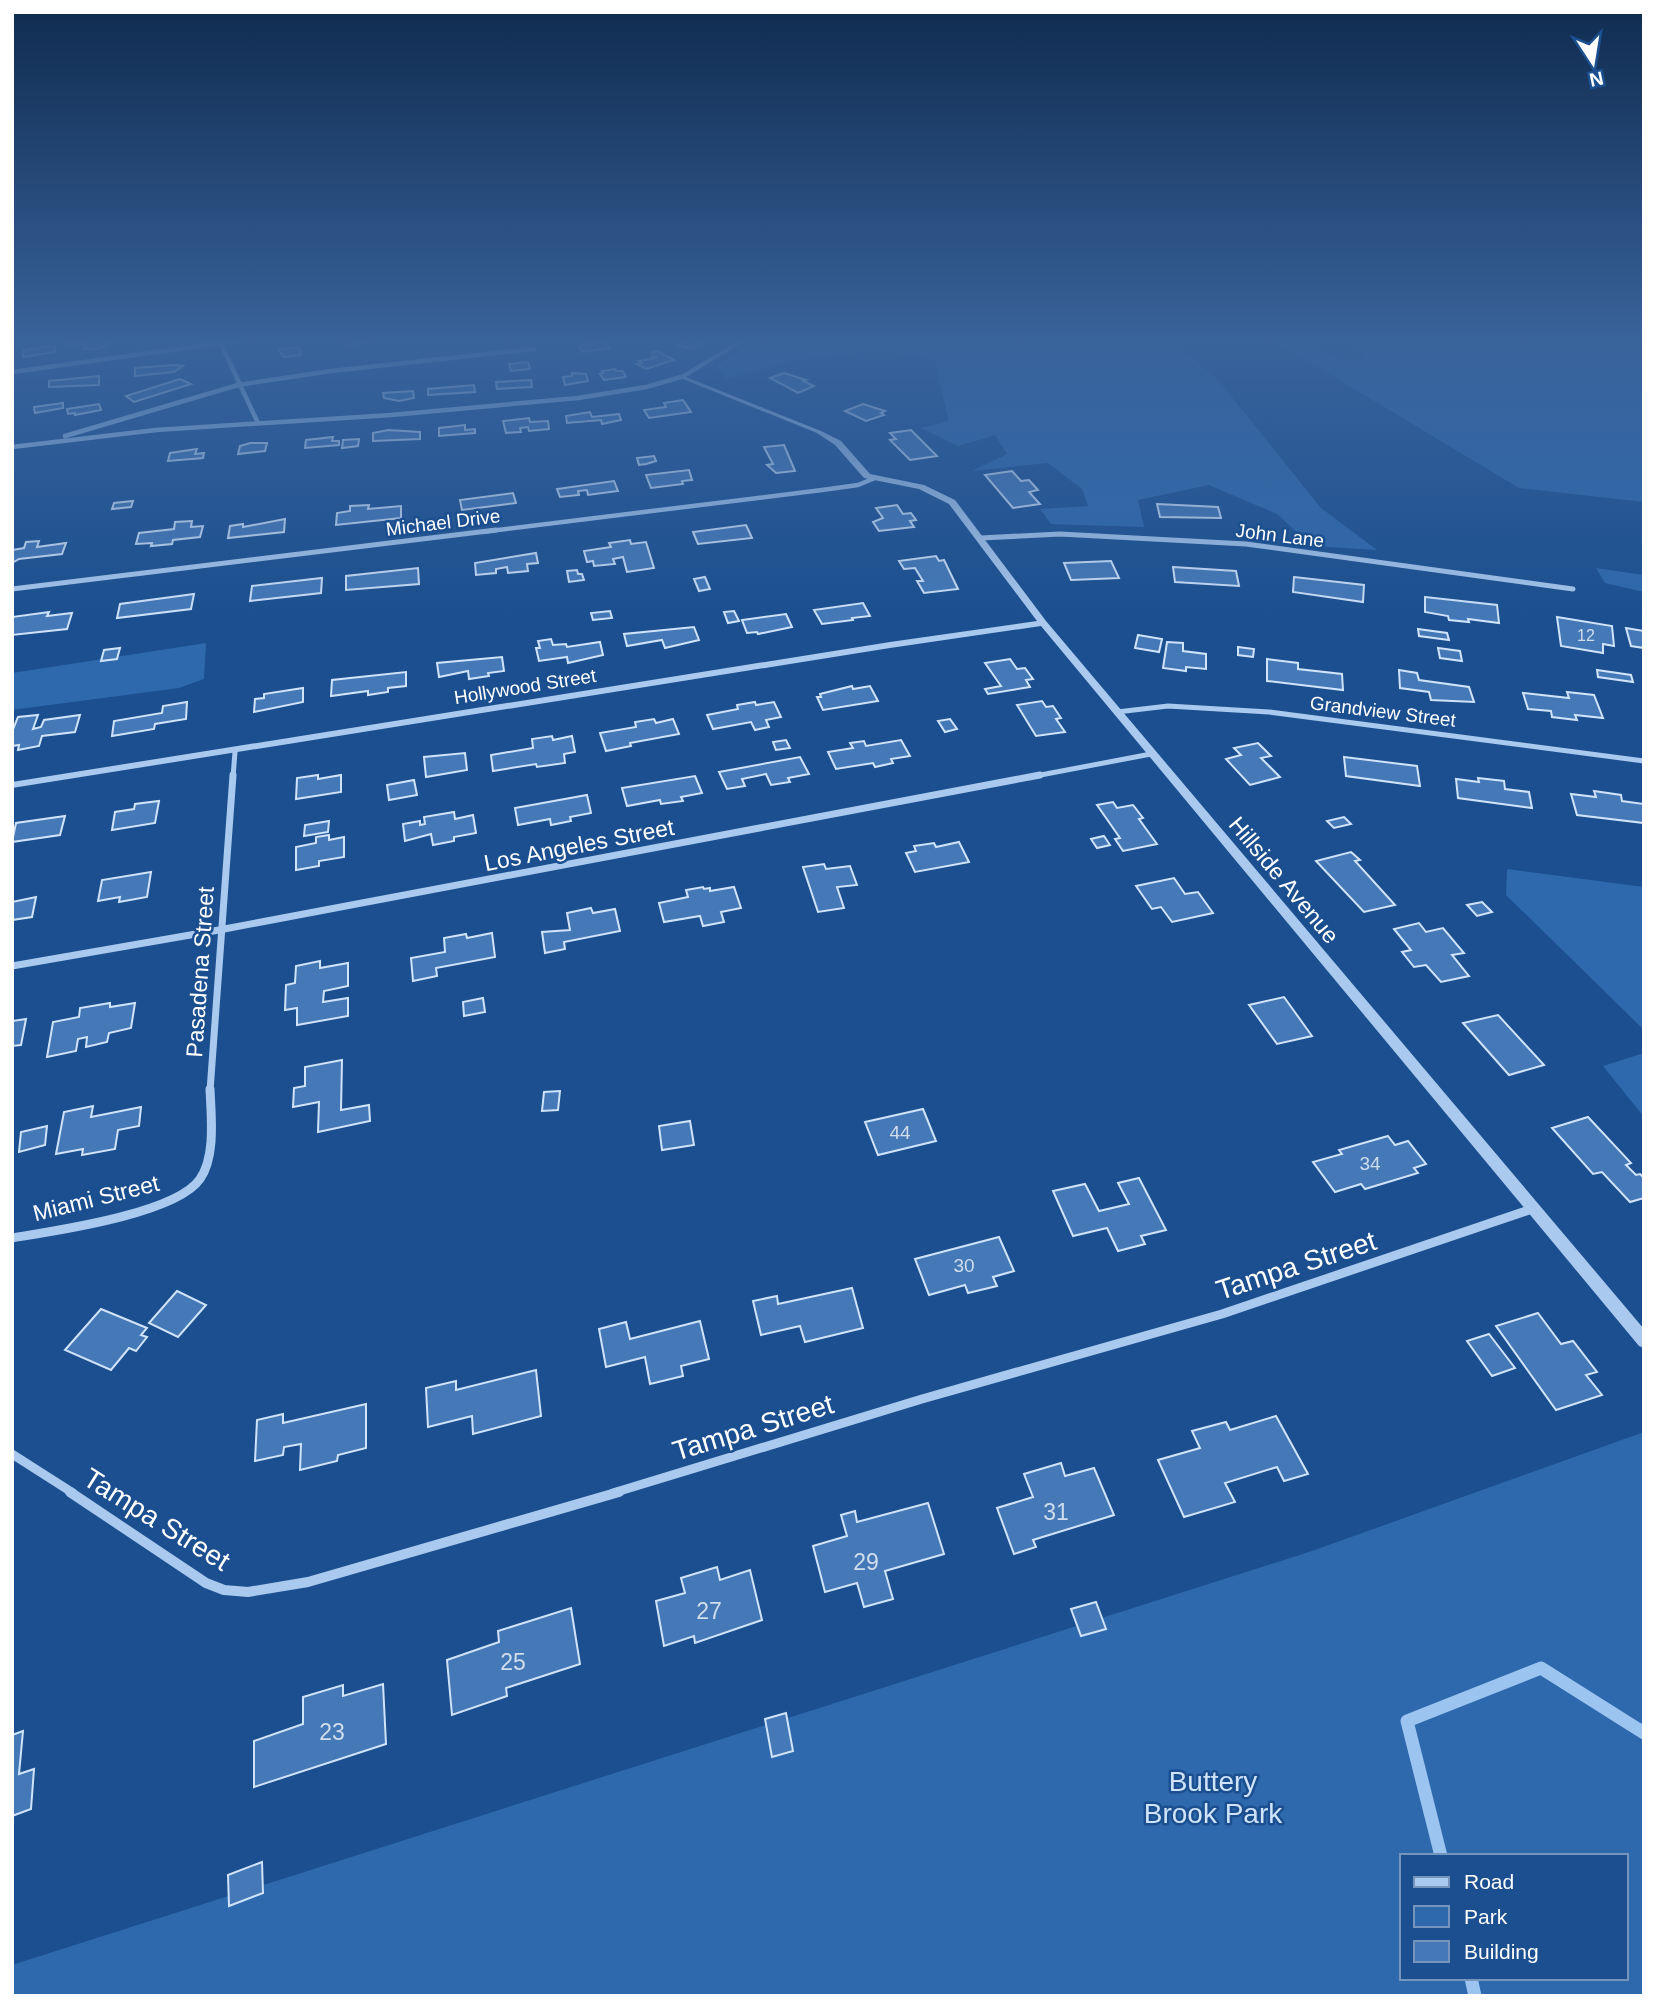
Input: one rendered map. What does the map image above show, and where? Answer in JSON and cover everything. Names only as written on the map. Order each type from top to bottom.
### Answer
[{"type":"street","points":[[38,444],[76,433]]},
{"type":"street","points":[[12,447],[129,433]]},
{"type":"street","points":[[820,433],[838,443],[863,473],[875,478]]},
{"type":"street","name":"Hillside Avenue","points":[[875,478],[921,487],[939,494],[957,507],[1043,623],[1644,1341]]},
{"type":"street","name":"Michael Drive","points":[[12,589],[822,490],[858,485],[875,478]]},
{"type":"street","name":"John Lane","points":[[981,538],[1060,534],[1246,544],[1573,589]]},
{"type":"street","name":"Hollywood Street","points":[[12,785],[234,752],[879,646],[1043,623]]},
{"type":"street","name":"Grandview Street","points":[[1117,712],[1168,706],[1269,712],[1644,761]]},
{"type":"street","name":"Pasadena Street","points":[[188,1189],[199,1180],[204,1171],[211,1125],[210,1074],[234,752]]},
{"type":"street","name":"Los Angeles Street","points":[[12,966],[219,930],[1151,754]]},
{"type":"street","name":"Miami Street","points":[[12,1238],[109,1218],[166,1202],[188,1189]]},
{"type":"street","name":"Tampa Street","points":[[12,1454],[132,1531],[205,1583],[234,1592],[262,1591],[308,1582],[741,1456],[922,1399],[1222,1314],[1532,1209]]},
{"type":"green space","points":[[931,433],[1261,433],[1321,508],[1377,550],[1312,546],[1277,514],[1209,485],[1138,500],[1144,527],[1051,524],[1040,509],[1088,506],[1082,489],[1048,463],[972,471],[1007,454],[995,435],[958,446]]},
{"type":"green space","points":[[1427,433],[1644,433],[1644,502],[1519,488]]},
{"type":"green space","points":[[1596,568],[1644,575],[1644,592],[1605,583]]},
{"type":"green space","points":[[206,643],[204,679],[179,688],[12,710],[12,673]]},
{"type":"green space","points":[[1507,869],[1644,887],[1644,1030],[1506,895]]},
{"type":"green space","points":[[1644,1053],[1644,1117],[1603,1066]]},
{"type":"green space","name":"Buttery Brook Park","points":[[1644,1432],[1644,1996],[12,1996],[12,1965],[1312,1551]]},
{"type":"building","points":[[373,433],[420,433],[420,439],[373,441]]},
{"type":"building","points":[[439,433],[475,433],[475,433],[439,436]]},
{"type":"building","points":[[890,433],[914,433],[937,456],[910,460],[890,440],[896,439]]},
{"type":"building","points":[[333,437],[332,441],[339,441],[339,445],[305,448],[306,440]]},
{"type":"building","points":[[359,439],[358,446],[342,448],[343,440]]},
{"type":"building","points":[[267,443],[265,451],[238,454],[240,446]]},
{"type":"building","points":[[784,445],[795,471],[776,473],[767,465],[773,464],[764,447]]},
{"type":"building","points":[[197,449],[195,454],[204,453],[203,458],[168,461],[170,453]]},
{"type":"building","points":[[654,456],[656,461],[639,465],[637,458]]},
{"type":"building","points":[[689,470],[692,480],[682,481],[683,484],[651,488],[646,475]]},
{"type":"building","points":[[1012,471],[1021,481],[1029,480],[1038,490],[1029,492],[1040,504],[1013,508],[985,475]]},
{"type":"building","points":[[614,481],[618,491],[588,495],[587,490],[578,491],[579,495],[560,497],[557,489]]},
{"type":"building","points":[[513,493],[516,503],[462,510],[460,500]]},
{"type":"building","points":[[133,501],[131,507],[112,509],[114,503]]},
{"type":"building","points":[[1157,504],[1218,507],[1221,518],[1160,517]]},
{"type":"building","points":[[369,505],[368,509],[401,506],[401,518],[336,525],[337,513],[350,511],[350,506]]},
{"type":"building","points":[[897,505],[903,514],[911,513],[916,520],[910,521],[914,527],[879,531],[873,522],[883,518],[876,508]]},
{"type":"building","points":[[285,519],[284,532],[228,538],[230,526],[243,524],[243,527]]},
{"type":"building","points":[[192,521],[191,527],[203,526],[200,537],[173,540],[172,544],[136,544],[139,533],[174,529],[175,522]]},
{"type":"building","points":[[746,525],[752,538],[698,544],[693,532]]},
{"type":"building","points":[[630,540],[631,544],[646,542],[654,568],[627,572],[623,557],[613,559],[615,564],[594,566],[593,561],[587,562],[584,551],[611,547],[609,543]]},
{"type":"building","points":[[39,541],[37,547],[66,543],[62,554],[19,559],[12,563],[12,550],[24,548],[26,542]]},
{"type":"building","points":[[536,553],[538,563],[527,564],[528,571],[508,573],[507,567],[496,569],[496,573],[476,575],[475,563]]},
{"type":"building","points":[[936,556],[939,561],[944,560],[958,589],[924,593],[917,581],[923,581],[915,568],[904,569],[899,561]]},
{"type":"building","points":[[1111,561],[1119,578],[1071,580],[1064,563]]},
{"type":"building","points":[[1173,567],[1236,571],[1239,586],[1175,582]]},
{"type":"building","points":[[418,568],[419,584],[346,590],[346,576]]},
{"type":"building","points":[[577,570],[584,580],[569,582],[567,571]]},
{"type":"building","points":[[705,577],[710,589],[699,591],[694,579]]},
{"type":"building","points":[[1294,577],[1364,585],[1363,602],[1293,592]]},
{"type":"building","points":[[322,578],[321,593],[250,601],[252,586]]},
{"type":"building","points":[[194,594],[191,609],[117,618],[120,604]]},
{"type":"building","points":[[1425,597],[1497,605],[1499,623],[1468,619],[1469,622],[1449,620],[1448,616],[1425,612]]},
{"type":"building","points":[[863,603],[870,616],[852,618],[853,620],[822,624],[814,610]]},
{"type":"building","points":[[610,611],[612,618],[593,620],[591,613]]},
{"type":"building","points":[[734,611],[739,621],[728,623],[724,612]]},
{"type":"building","points":[[49,612],[47,616],[72,613],[67,629],[12,635],[12,617]]},
{"type":"building","points":[[786,614],[792,627],[758,634],[747,633],[742,620]]},
{"type":"building","points":[[1557,617],[1612,626],[1614,646],[1603,644],[1603,653],[1561,646]]},
{"type":"building","points":[[694,627],[699,640],[665,648],[662,640],[627,646],[624,634]]},
{"type":"building","points":[[1626,628],[1644,631],[1644,648],[1631,646]]},
{"type":"building","points":[[1418,629],[1447,633],[1449,640],[1419,636]]},
{"type":"building","points":[[1138,635],[1162,639],[1159,652],[1135,648]]},
{"type":"building","points":[[551,639],[553,645],[566,644],[567,647],[600,642],[603,655],[568,663],[567,657],[539,661],[536,648],[540,648],[538,641]]},
{"type":"building","points":[[1167,642],[1183,643],[1183,651],[1206,654],[1206,669],[1186,667],[1186,671],[1163,668]]},
{"type":"building","points":[[1238,647],[1254,649],[1253,657],[1238,655]]},
{"type":"building","points":[[120,648],[117,659],[101,661],[104,650]]},
{"type":"building","points":[[1438,648],[1460,651],[1462,661],[1440,658]]},
{"type":"building","points":[[502,657],[504,671],[488,673],[489,676],[469,679],[468,671],[439,677],[437,663]]},
{"type":"building","points":[[1010,659],[1017,669],[1025,668],[1033,679],[1026,680],[1030,687],[988,694],[985,689],[1001,686],[985,663]]},
{"type":"building","points":[[1267,659],[1298,663],[1298,669],[1342,674],[1343,690],[1267,681]]},
{"type":"building","points":[[1399,670],[1417,673],[1419,680],[1469,687],[1474,702],[1431,700],[1429,692],[1400,688]]},
{"type":"building","points":[[1597,670],[1631,675],[1633,682],[1598,677]]},
{"type":"building","points":[[406,672],[406,686],[388,688],[388,692],[368,695],[368,691],[331,696],[332,680]]},
{"type":"building","points":[[852,686],[853,689],[870,686],[878,701],[823,710],[817,697],[821,697],[820,694]]},
{"type":"building","points":[[303,688],[303,702],[254,712],[255,699],[264,698],[264,694]]},
{"type":"building","points":[[1567,692],[1594,695],[1603,718],[1575,715],[1577,720],[1552,717],[1551,711],[1528,709],[1523,693],[1569,698]]},
{"type":"building","points":[[1042,701],[1046,707],[1053,706],[1061,718],[1056,719],[1065,732],[1036,736],[1017,705]]},
{"type":"building","points":[[187,702],[186,719],[155,724],[154,729],[112,736],[114,721],[162,713],[163,706]]},
{"type":"building","points":[[755,702],[756,705],[774,702],[781,717],[766,720],[769,727],[755,730],[751,722],[713,729],[707,715],[738,709],[737,705]]},
{"type":"building","points":[[38,715],[33,729],[41,727],[44,720],[80,715],[75,732],[42,736],[39,746],[18,750],[19,745],[12,746],[12,732],[18,717]]},
{"type":"building","points":[[654,719],[656,723],[673,719],[679,734],[630,743],[631,746],[606,751],[600,733],[636,727],[635,722]]},
{"type":"building","points":[[950,719],[957,729],[945,732],[938,721]]},
{"type":"building","points":[[552,736],[553,740],[572,736],[575,752],[564,754],[565,763],[537,767],[536,764],[493,771],[491,755],[533,748],[532,739]]},
{"type":"building","points":[[786,740],[790,748],[776,750],[773,742]]},
{"type":"building","points":[[901,740],[910,756],[891,759],[893,763],[875,767],[873,763],[836,769],[828,752],[853,748],[850,743],[864,741],[866,746]]},
{"type":"building","points":[[1258,743],[1271,756],[1261,758],[1280,777],[1250,785],[1226,759],[1241,755],[1234,748]]},
{"type":"building","points":[[465,753],[467,770],[426,777],[424,757]]},
{"type":"building","points":[[800,757],[809,774],[788,778],[790,782],[771,785],[766,774],[742,779],[745,786],[727,789],[719,772]]},
{"type":"building","points":[[1344,757],[1417,766],[1420,786],[1346,776]]},
{"type":"building","points":[[318,775],[318,779],[341,775],[341,792],[296,799],[297,778]]},
{"type":"building","points":[[695,776],[702,793],[681,797],[683,801],[661,804],[660,800],[627,806],[622,788]]},
{"type":"building","points":[[1478,778],[1504,781],[1505,789],[1529,792],[1532,808],[1458,798],[1456,779],[1479,782]]},
{"type":"building","points":[[414,780],[417,795],[389,800],[387,785]]},
{"type":"building","points":[[1594,791],[1621,795],[1622,801],[1644,804],[1644,823],[1577,815],[1571,794],[1596,797]]},
{"type":"building","points":[[587,795],[591,813],[570,817],[571,821],[551,825],[550,819],[518,825],[515,808]]},
{"type":"building","points":[[159,801],[155,823],[112,830],[115,812],[134,809],[135,804]]},
{"type":"building","points":[[1113,802],[1117,808],[1133,805],[1143,818],[1139,819],[1157,844],[1123,851],[1115,839],[1120,838],[1097,805]]},
{"type":"building","points":[[454,812],[455,819],[473,815],[476,833],[433,845],[431,834],[405,841],[403,824],[420,821],[420,825],[425,824],[424,817]]},
{"type":"building","points":[[65,816],[60,835],[12,842],[16,823]]},
{"type":"building","points":[[1344,817],[1351,824],[1334,828],[1327,821]]},
{"type":"building","points":[[329,821],[328,832],[304,836],[305,825]]},
{"type":"building","points":[[329,835],[329,840],[344,837],[344,857],[319,861],[319,866],[296,870],[296,847],[316,843],[316,837]]},
{"type":"building","points":[[1104,836],[1110,845],[1097,848],[1091,839]]},
{"type":"building","points":[[959,842],[969,862],[915,872],[906,853],[916,851],[914,846],[934,843],[936,847]]},
{"type":"building","points":[[1351,852],[1360,860],[1355,861],[1395,905],[1364,912],[1316,861]]},
{"type":"building","points":[[824,864],[826,869],[850,866],[857,885],[837,887],[844,908],[818,912],[803,867]]},
{"type":"building","points":[[151,872],[147,897],[119,902],[120,897],[98,901],[102,880]]},
{"type":"building","points":[[1174,878],[1185,894],[1198,892],[1213,913],[1172,922],[1161,907],[1152,909],[1136,886]]},
{"type":"building","points":[[734,887],[741,908],[721,912],[724,922],[703,926],[700,916],[664,922],[659,903],[688,897],[686,890],[710,888],[710,891]]},
{"type":"building","points":[[36,897],[32,917],[12,920],[12,902]]},
{"type":"building","points":[[1482,902],[1492,912],[1477,916],[1467,905]]},
{"type":"building","points":[[591,908],[593,913],[615,909],[620,931],[564,942],[565,949],[545,953],[542,932],[570,930],[567,913]]},
{"type":"building","points":[[1419,923],[1426,932],[1443,928],[1464,953],[1452,955],[1469,976],[1441,982],[1426,965],[1414,967],[1402,952],[1411,950],[1394,929]]},
{"type":"building","points":[[492,933],[495,957],[436,968],[437,976],[413,981],[411,958],[445,952],[444,938],[466,934],[467,938]]},
{"type":"building","points":[[320,961],[320,968],[348,963],[348,986],[324,991],[323,1002],[348,998],[348,1016],[297,1025],[297,1008],[285,1010],[286,985],[295,983],[296,966]]},
{"type":"building","points":[[1284,997],[1312,1036],[1277,1044],[1249,1005]]},
{"type":"building","points":[[483,998],[485,1012],[464,1016],[463,1002]]},
{"type":"building","points":[[110,1003],[110,1007],[135,1003],[131,1028],[109,1033],[107,1042],[86,1047],[87,1037],[78,1039],[76,1051],[47,1057],[53,1022],[79,1017],[80,1008]]},
{"type":"building","points":[[1498,1015],[1544,1065],[1509,1075],[1463,1023]]},
{"type":"building","points":[[26,1019],[21,1045],[12,1046],[12,1021]]},
{"type":"building","points":[[342,1060],[341,1110],[369,1105],[370,1121],[318,1132],[319,1102],[293,1107],[294,1088],[305,1086],[305,1067]]},
{"type":"building","points":[[560,1091],[558,1110],[542,1111],[544,1092]]},
{"type":"building","points":[[93,1106],[91,1117],[141,1107],[139,1126],[118,1130],[115,1149],[82,1155],[83,1149],[56,1154],[64,1112]]},
{"type":"building","points":[[923,1109],[936,1141],[878,1155],[865,1122]]},
{"type":"building","points":[[1588,1117],[1631,1163],[1626,1165],[1636,1175],[1640,1174],[1644,1178],[1644,1198],[1630,1202],[1602,1172],[1593,1174],[1552,1128]]},
{"type":"building","points":[[690,1121],[694,1145],[662,1150],[659,1126]]},
{"type":"building","points":[[47,1126],[45,1145],[19,1152],[21,1132]]},
{"type":"building","points":[[1388,1136],[1395,1145],[1408,1141],[1426,1164],[1414,1168],[1418,1173],[1365,1189],[1361,1184],[1335,1192],[1313,1162],[1342,1154],[1339,1150]]},
{"type":"building","points":[[1139,1178],[1166,1230],[1141,1236],[1145,1244],[1118,1251],[1107,1228],[1073,1236],[1053,1191],[1085,1184],[1099,1211],[1129,1204],[1118,1183]]},
{"type":"building","points":[[999,1237],[1014,1271],[993,1277],[997,1286],[968,1293],[965,1285],[929,1295],[915,1259]]},
{"type":"building","points":[[852,1288],[863,1328],[805,1342],[800,1326],[761,1335],[753,1301],[777,1296],[778,1304]]},
{"type":"building","points":[[177,1291],[206,1305],[178,1337],[149,1323]]},
{"type":"building","points":[[101,1309],[147,1328],[141,1335],[147,1337],[136,1351],[129,1348],[111,1370],[65,1350]]},
{"type":"building","points":[[1538,1313],[1561,1344],[1573,1341],[1597,1372],[1586,1375],[1602,1395],[1556,1410],[1496,1326]]},
{"type":"building","points":[[700,1321],[709,1359],[681,1366],[683,1376],[650,1384],[645,1357],[606,1367],[599,1329],[626,1322],[630,1339]]},
{"type":"building","points":[[1489,1334],[1515,1368],[1492,1376],[1467,1341]]},
{"type":"building","points":[[536,1370],[541,1416],[473,1434],[472,1416],[428,1427],[426,1388],[456,1381],[456,1390]]},
{"type":"building","points":[[366,1404],[366,1448],[338,1455],[337,1461],[300,1470],[301,1444],[284,1447],[283,1455],[255,1461],[257,1420],[283,1414],[283,1423]]},
{"type":"building","points":[[1276,1416],[1308,1474],[1284,1481],[1277,1467],[1225,1483],[1235,1502],[1184,1517],[1158,1460],[1200,1448],[1192,1431],[1226,1422],[1230,1430]]},
{"type":"building","points":[[1061,1463],[1065,1476],[1094,1468],[1114,1515],[1033,1540],[1036,1547],[1014,1554],[997,1508],[1033,1497],[1024,1474]]},
{"type":"building","points":[[928,1503],[944,1554],[885,1571],[893,1599],[864,1607],[857,1583],[825,1592],[813,1546],[847,1536],[841,1515],[855,1511],[857,1522]]},
{"type":"building","points":[[717,1567],[720,1580],[750,1570],[762,1620],[695,1643],[694,1636],[664,1646],[656,1601],[685,1593],[681,1578]]},
{"type":"building","points":[[1096,1602],[1106,1629],[1081,1636],[1071,1609]]},
{"type":"building","points":[[571,1608],[580,1664],[506,1688],[507,1696],[452,1715],[447,1660],[499,1642],[498,1631]]},
{"type":"building","points":[[383,1684],[386,1744],[254,1787],[254,1741],[303,1724],[303,1697],[343,1685],[343,1696]]},
{"type":"building","points":[[786,1713],[793,1751],[772,1757],[765,1719]]},
{"type":"building","points":[[23,1731],[19,1774],[34,1769],[31,1809],[12,1816],[12,1735]]},
{"type":"building","points":[[262,1862],[263,1893],[229,1906],[228,1875]]},
{"type":"waterway","points":[[1440,1854],[1407,1721],[1541,1668],[1644,1733]]},
{"type":"waterway","points":[[1471,1980],[1475,1996]]}]
